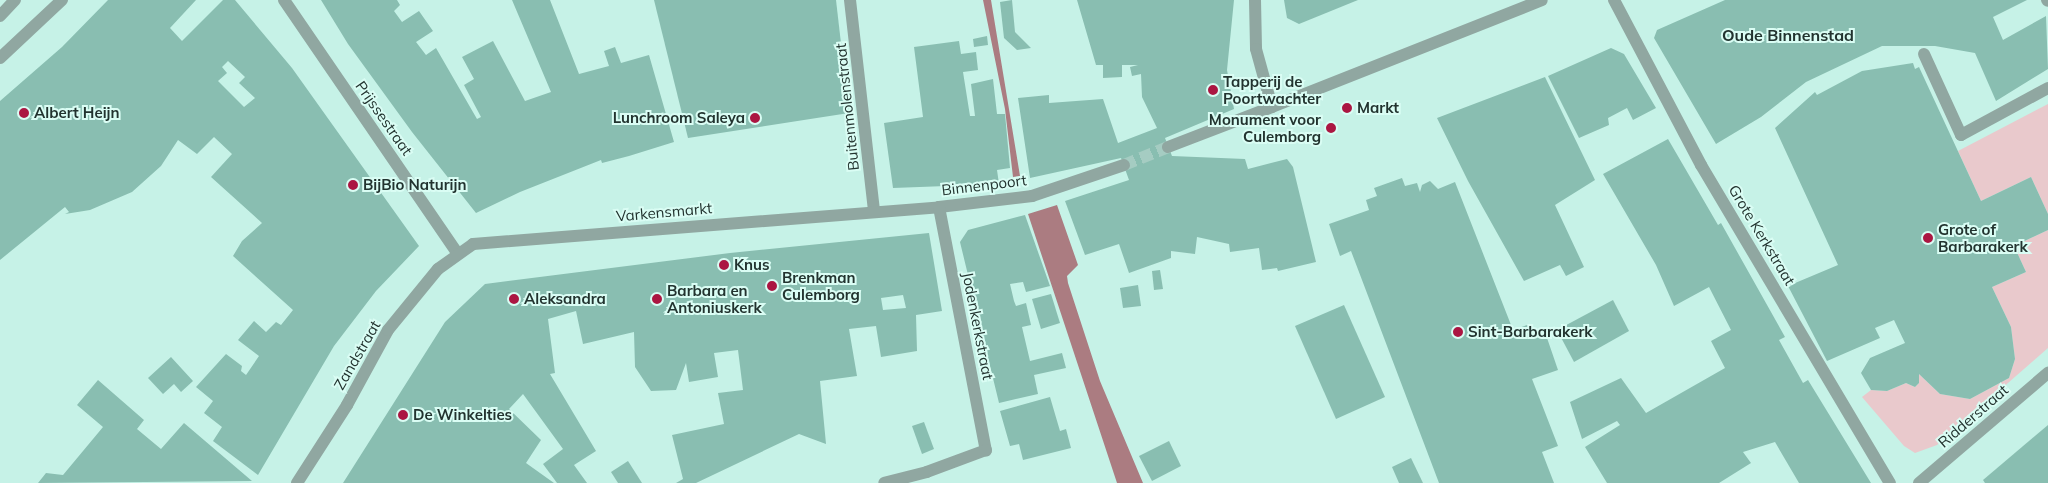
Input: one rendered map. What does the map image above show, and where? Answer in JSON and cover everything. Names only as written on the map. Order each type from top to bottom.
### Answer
[{"type":"street","points":[[0,16],[15,0]]},
{"type":"street","points":[[0,58],[62,0]]},
{"type":"street","name":"Prijssestraat","points":[[284,0],[458,254]]},
{"type":"street","name":"Buitenmolenstraat","points":[[850,0],[874,212]]},
{"type":"street","points":[[1255,0],[1256,49],[1272,107]]},
{"type":"street","points":[[1168,147],[1542,0]]},
{"type":"street","name":"Grote Kerkstraat","points":[[1614,0],[1701,165],[1890,483]]},
{"type":"street","points":[[1924,54],[1961,135],[2048,88]]},
{"type":"street","name":"Binnenpoort","points":[[874,212],[939,207],[1032,196],[1124,164]]},
{"type":"street","name":"Jodenkerkstraat","points":[[929,478],[986,450],[939,207]]},
{"type":"street","name":"Varkensmarkt","points":[[458,254],[473,244],[874,212]]},
{"type":"street","name":"Zandstraat","points":[[297,483],[347,405],[388,330],[438,269],[458,254]]},
{"type":"street","name":"Ridderstraat","points":[[1919,483],[2048,373]]},
{"type":"street","points":[[884,483],[929,478]]},
{"type":"shaded area","points":[[983,0],[991,0],[1020,176],[1013,177],[1005,109]]},
{"type":"shaded area","points":[[2048,104],[2048,214],[2031,177],[1981,201],[1958,151]]},
{"type":"shaded area","points":[[1057,205],[1078,265],[1067,276],[1068,283],[1100,381],[1143,483],[1117,483],[1028,214]]},
{"type":"shaded area","points":[[2048,230],[2048,348],[1937,445],[1915,453],[1904,446],[1862,397],[1871,390],[1887,391],[1906,383],[1915,387],[1919,383],[1919,374],[1940,394],[1970,399],[2009,378],[2015,359],[2011,327],[1992,287],[2026,272],[2014,246]]},
{"type":"building","points":[[108,0],[196,0],[170,28],[182,41],[223,0],[235,0],[292,68],[419,246],[376,291],[334,346],[258,475],[213,441],[222,427],[204,413],[213,401],[196,387],[226,354],[242,366],[241,371],[246,375],[259,356],[238,340],[254,321],[266,332],[276,322],[281,325],[293,310],[233,256],[242,241],[262,223],[211,177],[232,154],[214,137],[197,154],[178,140],[161,166],[132,192],[90,210],[65,214],[69,212],[65,207],[0,260],[0,101],[62,47]],"holes":[[[228,61],[245,77],[239,83],[255,98],[244,107],[218,81],[227,73],[222,67]]]},
{"type":"building","points":[[321,0],[397,0],[400,5],[394,11],[402,22],[419,11],[433,31],[416,42],[426,55],[436,48],[477,119],[481,117],[464,85],[474,79],[462,57],[493,41],[525,101],[551,92],[512,0],[550,0],[579,74],[609,66],[604,51],[615,47],[621,63],[649,55],[674,142],[602,163],[601,160],[520,192],[476,213],[412,132],[348,44]]},
{"type":"building","points":[[654,0],[836,0],[849,113],[688,138]]},
{"type":"building","points":[[1012,0],[1015,32],[1031,48],[1017,50],[1004,38],[1000,2]]},
{"type":"building","points":[[1077,0],[1234,0],[1227,70],[1234,109],[1165,138],[1172,156],[1245,159],[1248,169],[1287,159],[1293,167],[1316,262],[1278,271],[1277,268],[1262,270],[1259,248],[1230,252],[1229,244],[1197,237],[1195,254],[1171,251],[1171,258],[1129,273],[1119,244],[1085,255],[1065,201],[1129,180],[1121,158],[1030,178],[1018,98],[1049,95],[1049,103],[1103,99],[1118,143],[1157,128],[1142,97],[1141,74],[1132,76],[1130,67],[1138,65],[1122,65],[1122,77],[1103,78],[1103,65],[1096,65]]},
{"type":"building","points":[[1284,0],[1358,0],[1299,24],[1287,18]]},
{"type":"building","points":[[1725,0],[2027,0],[1993,17],[2003,40],[2046,16],[2048,69],[1996,101],[1975,53],[1935,46],[1882,46],[1806,82],[1761,117],[1716,144],[1654,38],[1657,30]]},
{"type":"building","points":[[987,36],[988,45],[974,47],[973,39]]},
{"type":"building","points":[[959,41],[961,54],[976,52],[978,70],[963,72],[970,116],[975,116],[971,84],[993,79],[997,114],[1005,114],[1010,168],[997,170],[999,184],[893,188],[884,123],[923,117],[914,47]]},
{"type":"building","points":[[1611,48],[1624,54],[1656,108],[1633,120],[1627,108],[1608,118],[1609,125],[1579,138],[1548,76]]},
{"type":"building","name":"Grote of Barbarakerk","points":[[1913,63],[1915,69],[1919,67],[1981,201],[2031,177],[2048,214],[2048,230],[2014,246],[2026,272],[1992,287],[2011,327],[2015,359],[2009,378],[1970,399],[1940,394],[1919,374],[1919,383],[1915,387],[1906,383],[1887,391],[1871,390],[1861,373],[1870,358],[1905,343],[1894,320],[1875,328],[1880,338],[1827,361],[1788,286],[1838,265],[1775,128],[1815,92],[1817,95],[1862,71]]},
{"type":"building","points":[[1545,77],[1595,180],[1555,205],[1584,267],[1566,276],[1560,265],[1524,281],[1468,181],[1437,118]]},
{"type":"building","points":[[1668,139],[1718,225],[1721,223],[1785,337],[1779,340],[1803,383],[1808,380],[1871,483],[1799,483],[1775,442],[1743,452],[1751,463],[1719,483],[1607,483],[1585,447],[1620,425],[1617,421],[1582,439],[1570,402],[1621,378],[1646,413],[1725,368],[1711,341],[1731,330],[1709,287],[1674,306],[1656,265],[1603,174]]},
{"type":"building","name":"Sint-Barbarakerk","points":[[1402,178],[1405,186],[1417,183],[1420,192],[1422,185],[1430,181],[1438,189],[1455,182],[1513,330],[1530,324],[1536,338],[1546,335],[1558,370],[1532,379],[1558,446],[1542,452],[1554,483],[1439,483],[1351,251],[1340,256],[1329,224],[1369,210],[1366,200],[1377,196],[1374,188]]},
{"type":"building","points":[[1025,215],[1050,286],[1026,292],[1023,282],[1010,284],[1016,306],[1026,303],[1031,325],[1022,327],[1030,361],[1062,353],[1066,368],[1034,375],[1038,394],[999,403],[960,242],[968,230]]},
{"type":"building","points":[[929,233],[942,311],[916,315],[917,351],[881,357],[876,326],[849,329],[857,376],[820,381],[826,444],[799,434],[696,483],[676,483],[683,479],[672,435],[724,424],[718,393],[743,390],[738,350],[714,353],[718,377],[689,382],[686,363],[676,390],[651,391],[635,367],[634,332],[583,344],[576,311],[548,319],[555,373],[550,374],[596,451],[574,465],[587,483],[557,483],[543,464],[563,449],[523,394],[509,409],[541,440],[526,463],[554,483],[343,483],[445,322],[485,284],[730,253]],"holes":[[[903,295],[906,308],[883,310],[881,298]]]},
{"type":"building","points":[[1160,270],[1163,289],[1154,290],[1152,271]]},
{"type":"building","points":[[1138,285],[1141,306],[1123,308],[1120,288]]},
{"type":"building","points":[[1051,294],[1060,323],[1041,329],[1032,299]]},
{"type":"building","points":[[1613,300],[1629,331],[1574,362],[1557,330]]},
{"type":"building","points":[[1344,305],[1385,397],[1336,419],[1295,326]]},
{"type":"building","points":[[171,357],[193,381],[181,392],[174,384],[163,394],[148,378]]},
{"type":"building","points":[[98,380],[144,420],[137,429],[161,449],[184,423],[252,481],[38,483],[46,473],[63,475],[103,427],[77,405]]},
{"type":"building","points":[[1050,397],[1060,431],[1066,429],[1071,448],[1023,460],[1019,444],[1010,446],[1000,411]]},
{"type":"building","points":[[924,422],[934,449],[922,454],[912,426]]},
{"type":"building","points":[[2048,425],[2048,483],[1985,483],[1983,480]]},
{"type":"building","points":[[1169,441],[1181,466],[1152,481],[1139,456]]},
{"type":"building","points":[[1411,458],[1423,483],[1399,483],[1392,467]]},
{"type":"building","points":[[628,461],[642,483],[618,483],[611,472]]},
{"type":"tunnel","points":[[1124,165],[1168,147]]},
{"type":"place","name":"Tapperij de Poortwachter","points":[[1213,90]]},
{"type":"place","name":"Markt","points":[[1347,108]]},
{"type":"place","name":"Albert Heijn","points":[[24,113]]},
{"type":"place","name":"Lunchroom Saleya","points":[[755,118]]},
{"type":"place","name":"Monument voor Culemborg","points":[[1331,128]]},
{"type":"place","name":"BijBio Naturijn","points":[[353,185]]},
{"type":"place","name":"Grote of Barbarakerk","points":[[1928,238]]},
{"type":"place","name":"Knus","points":[[724,265]]},
{"type":"place","name":"Brenkman Culemborg","points":[[772,286]]},
{"type":"place","name":"Aleksandra","points":[[514,299]]},
{"type":"place","name":"Barbara en Antoniuskerk","points":[[657,299]]},
{"type":"place","name":"Sint-Barbarakerk","points":[[1458,332]]},
{"type":"place","name":"De Winkelties","points":[[403,415]]},
{"type":"district","name":"Oude Binnenstad","points":[[1788,35]]}]
